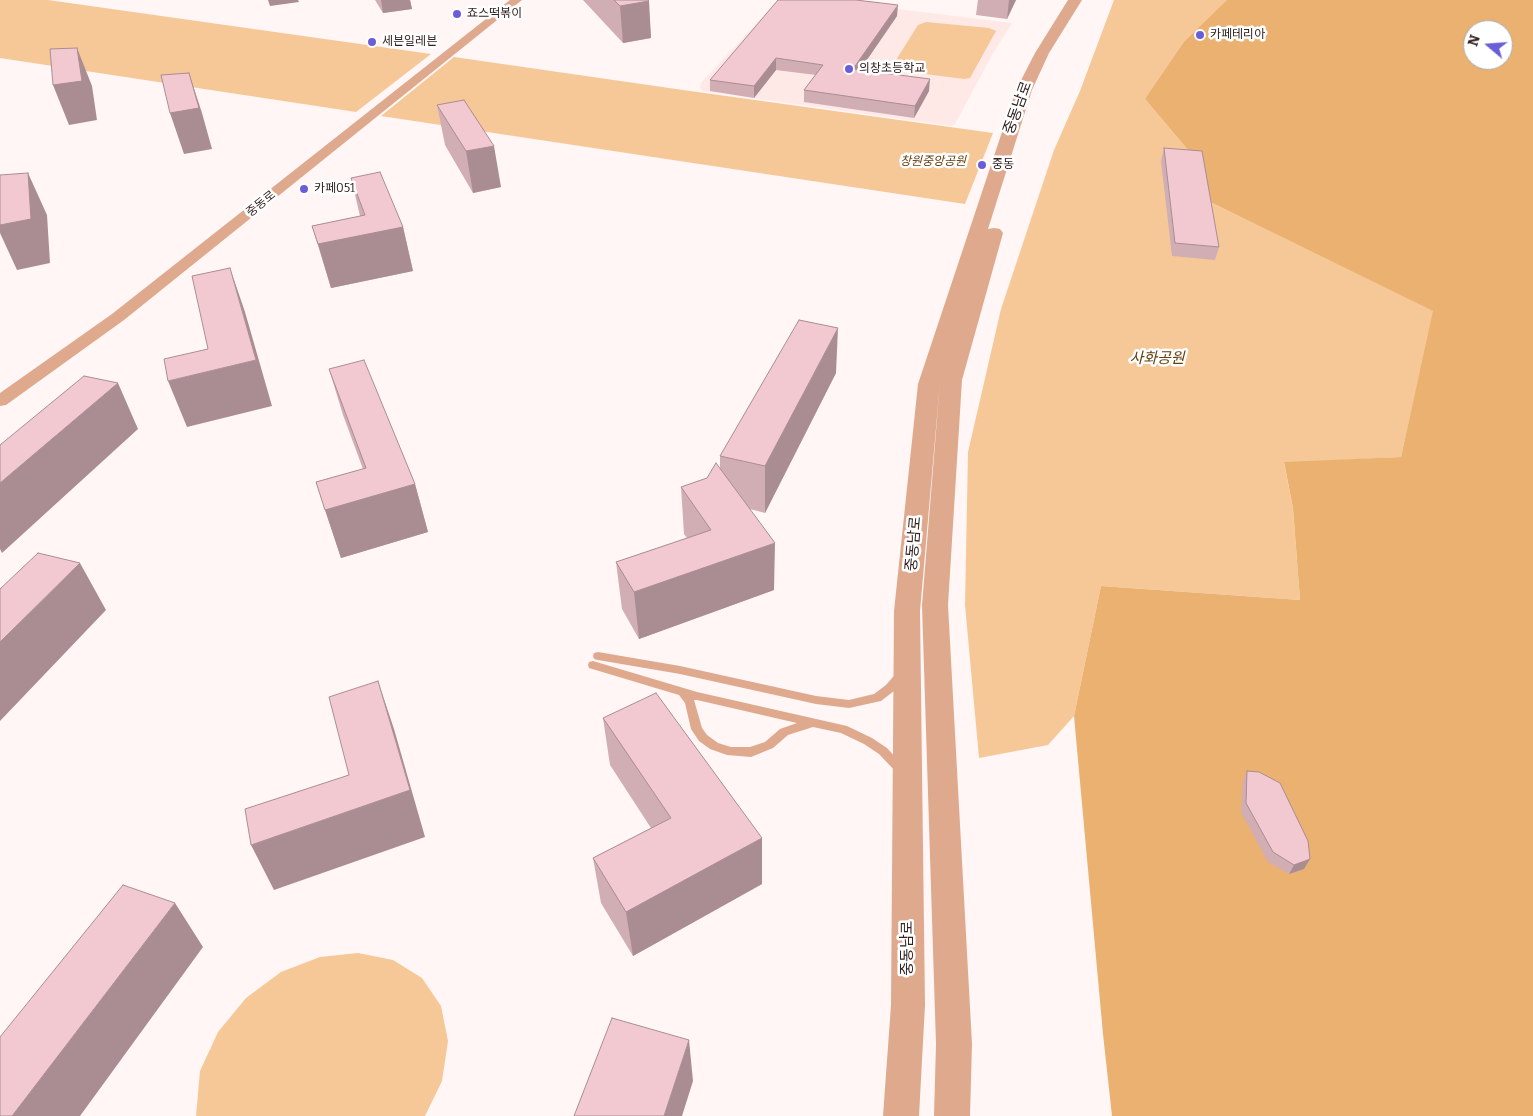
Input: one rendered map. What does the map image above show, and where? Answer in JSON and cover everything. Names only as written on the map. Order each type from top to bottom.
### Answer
[{"type":"street","name":"중동로","points":[[0,401],[118,317],[516,0]]},
{"type":"street","name":"중동남로","points":[[901,1116],[908,1004],[907,611],[929,384],[1024,90],[1042,53],[1075,0]]},
{"type":"street","name":"중동남로","points":[[952,1116],[954,1044],[935,605],[951,380],[1039,87],[1057,51],[1088,0]]},
{"type":"lane","points":[[907,777],[884,750],[842,729],[683,692],[596,660],[680,670],[816,700],[849,704],[877,698],[899,678],[908,664]]},
{"type":"lane","points":[[683,692],[690,702],[697,728],[703,738],[714,746],[731,752],[751,752],[769,745],[784,732],[812,722]]},
{"type":"shaded area","name":"의창초등학교","points":[[778,0],[824,0],[1012,23],[992,55],[955,124],[952,126],[703,91],[700,88],[701,83]]},
{"type":"shaded area","points":[[1227,0],[1533,0],[1533,1116],[1112,1116],[1074,716],[1101,586],[1300,600],[1293,508],[1284,462],[1401,457],[1433,311],[1202,198],[1188,150],[1145,99],[1184,42]]},
{"type":"green space","points":[[0,0],[48,0],[431,54],[356,112],[0,58]]},
{"type":"green space","name":"사화공원","points":[[1114,0],[1227,0],[1145,99],[1188,150],[1202,198],[1434,311],[1401,457],[1284,463],[1293,508],[1300,600],[1101,586],[1074,716],[1048,745],[979,758],[965,605],[968,452],[1001,309],[1054,150],[1080,91]]},
{"type":"green space","points":[[926,22],[989,28],[996,31],[970,78],[964,79],[894,70],[891,68],[918,25]]},
{"type":"green space","name":"창원중앙공원","points":[[454,57],[993,133],[965,204],[381,116]]},
{"type":"green space","points":[[358,953],[393,960],[422,978],[441,1006],[448,1041],[442,1081],[425,1116],[196,1116],[200,1071],[218,1032],[246,998],[281,972],[320,957]]},
{"type":"building","points":[[614,0],[648,0],[649,1],[620,6]]},
{"type":"building","points":[[778,0],[856,0],[898,5],[853,69],[930,79],[915,106],[804,90],[823,65],[776,58],[754,86],[710,80]]},
{"type":"building","points":[[77,48],[82,81],[53,85],[50,49]]},
{"type":"building","points":[[189,73],[199,108],[170,113],[161,75]]},
{"type":"building","points":[[464,100],[494,146],[466,151],[437,105]]},
{"type":"building","points":[[1164,148],[1202,151],[1219,247],[1175,243]]},
{"type":"building","points":[[380,172],[403,227],[318,244],[312,226],[365,215],[351,178]]},
{"type":"building","points":[[28,173],[31,219],[0,225],[0,175]]},
{"type":"building","points":[[230,268],[256,360],[168,381],[164,359],[208,349],[192,276]]},
{"type":"building","points":[[799,320],[838,328],[765,466],[720,456]]},
{"type":"building","points":[[364,360],[415,484],[325,510],[316,482],[366,468],[329,369]]},
{"type":"building","points":[[84,376],[118,383],[0,483],[0,445]]},
{"type":"building","points":[[716,463],[775,543],[634,592],[616,562],[711,530],[681,487],[707,478]]},
{"type":"building","points":[[38,553],[80,563],[0,642],[0,589]]},
{"type":"building","points":[[378,681],[410,790],[251,845],[245,809],[349,775],[329,697]]},
{"type":"building","points":[[656,693],[762,838],[626,912],[593,858],[671,818],[603,718]]},
{"type":"building","points":[[1247,771],[1259,772],[1280,783],[1308,841],[1310,859],[1294,865],[1273,852],[1246,803]]},
{"type":"building","points":[[123,885],[175,903],[12,1116],[0,1116],[0,1037]]},
{"type":"building","points":[[612,1018],[689,1040],[664,1116],[574,1116]]},
{"type":"place","name":"죠스떡볶이","points":[[457,14]]},
{"type":"place","name":"카페테리아","points":[[1200,35]]},
{"type":"place","name":"세븐일레븐","points":[[372,42]]},
{"type":"place","name":"의창초등학교","points":[[849,69]]},
{"type":"place","name":"중동","points":[[982,165]]},
{"type":"place","name":"카페051","points":[[304,189]]}]
